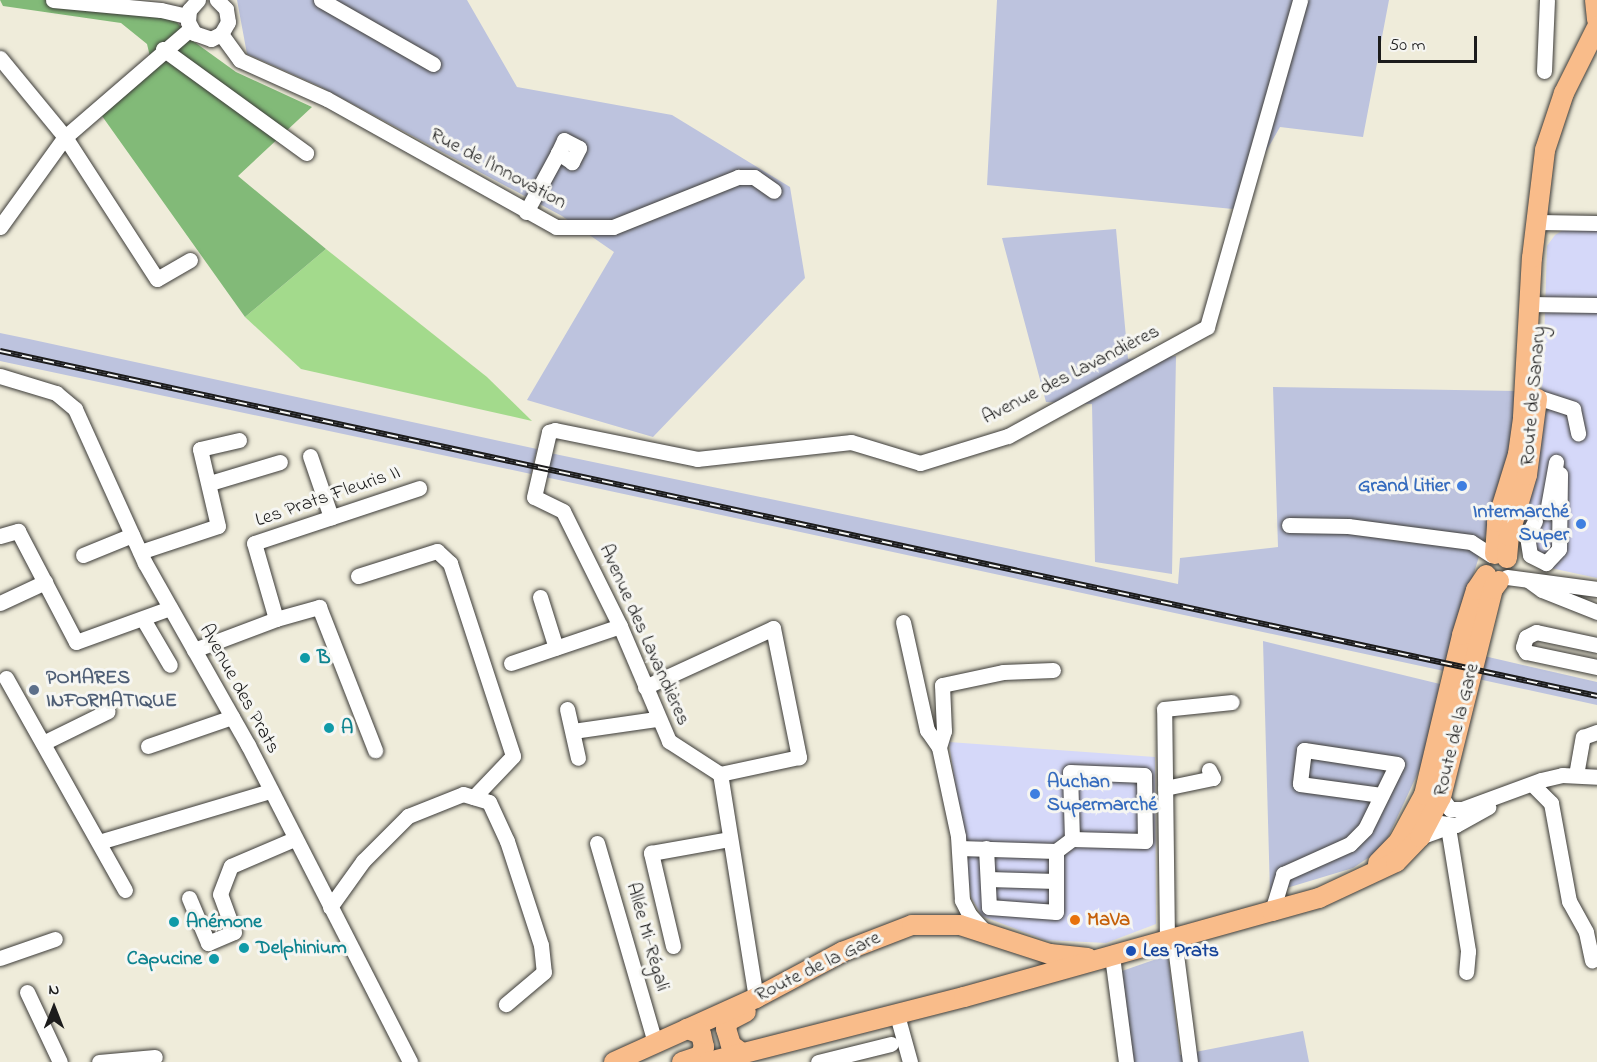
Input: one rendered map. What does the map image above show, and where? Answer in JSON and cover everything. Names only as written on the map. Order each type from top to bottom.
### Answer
[{"type":"main road","name":"Route de Sanary","points":[[1499,567],[1527,475],[1537,397],[1535,304],[1537,227],[1545,150],[1564,93],[1589,56],[1597,27]]},
{"type":"main road","name":"Route de Sanary","points":[[1499,567],[1497,522],[1518,454],[1528,326],[1535,304]]},
{"type":"main road","name":"Route de la Gare","points":[[1436,813],[1438,747],[1470,608],[1499,567]]},
{"type":"main road","name":"Route de la Gare","points":[[709,1062],[744,1057],[1272,911],[1358,881],[1396,862],[1420,837],[1436,813],[1499,567]]},
{"type":"main road","name":"Route de la Gare","points":[[1358,881],[1399,841],[1436,813]]},
{"type":"main road","name":"Route de la Gare","points":[[614,1062],[756,998],[887,932],[942,923],[986,933],[1050,954],[1106,957]]},
{"type":"main road","points":[[964,997],[970,991],[1020,973],[1023,959],[1017,945]]},
{"type":"main road","points":[[744,1057],[730,1045],[726,1029],[728,1021],[751,1009],[756,998]]},
{"type":"main road","points":[[682,1062],[700,1056],[704,1047],[701,1034],[687,1029]]},
{"type":"main road","points":[[626,1062],[649,1046]]},
{"type":"street","points":[[53,0],[161,5],[189,22],[204,39],[221,34],[228,16],[217,0]]},
{"type":"street","points":[[0,227],[65,137],[163,49],[189,22],[198,0]]},
{"type":"street","points":[[321,0],[433,64]]},
{"type":"street","name":"Avenue des Lavandières","points":[[720,774],[669,741],[656,719],[620,626],[563,511],[534,497],[549,432],[555,430],[697,459],[851,442],[920,464],[1008,436],[1207,327],[1300,0]]},
{"type":"street","points":[[1544,71],[1547,0]]},
{"type":"street","name":"Rue de l'Innovation","points":[[221,34],[240,60],[327,99],[556,227],[577,230],[613,227],[738,177],[754,177],[774,191]]},
{"type":"street","points":[[163,49],[306,153]]},
{"type":"street","points":[[0,58],[65,137],[158,279],[190,260]]},
{"type":"street","points":[[526,212],[558,153]]},
{"type":"street","points":[[1537,227],[1597,223]]},
{"type":"street","points":[[1535,304],[1597,305]]},
{"type":"street","points":[[1528,326],[1531,378],[1537,397]]},
{"type":"street","name":"Avenue des Prats","points":[[0,376],[56,393],[71,403],[140,552],[232,717],[410,1062]]},
{"type":"street","points":[[1522,417],[1537,397]]},
{"type":"street","points":[[1537,397],[1573,409],[1578,433]]},
{"type":"street","points":[[140,552],[214,530],[220,520],[200,449],[239,440]]},
{"type":"street","points":[[310,456],[331,518]]},
{"type":"street","points":[[210,483],[280,462]]},
{"type":"street","points":[[1558,468],[1559,549],[1546,562],[1530,555],[1527,536],[1541,517],[1558,468]]},
{"type":"street","name":"Les Prats Fleuris II","points":[[276,618],[254,543],[419,488]]},
{"type":"street","points":[[1289,525],[1348,526],[1471,542],[1499,567],[1528,580],[1542,590],[1593,611]]},
{"type":"street","points":[[0,536],[18,531],[76,642],[170,608]]},
{"type":"street","points":[[83,555],[132,535]]},
{"type":"street","points":[[358,576],[437,552],[450,562],[513,756],[474,797]]},
{"type":"street","points":[[1499,567],[1545,580],[1595,589]]},
{"type":"street","points":[[1528,580],[1545,580]]},
{"type":"street","points":[[0,603],[45,582]]},
{"type":"street","points":[[1593,611],[1588,594],[1595,589]]},
{"type":"street","points":[[540,597],[556,648]]},
{"type":"street","points":[[194,650],[276,618],[319,607],[375,750]]},
{"type":"street","points":[[143,619],[170,665]]},
{"type":"street","points":[[903,622],[927,730],[939,747],[959,848],[962,900],[969,914],[986,933]]},
{"type":"street","points":[[512,663],[620,626]]},
{"type":"street","points":[[645,687],[773,628],[799,757],[720,774],[756,998]]},
{"type":"street","points":[[1597,645],[1536,632],[1526,637],[1524,647],[1526,652],[1597,667]]},
{"type":"street","points":[[939,747],[944,731],[942,685],[1003,672],[1053,670]]},
{"type":"street","points":[[6,678],[125,890]]},
{"type":"street","points":[[1190,1062],[1170,940],[1164,709],[1232,702]]},
{"type":"street","points":[[567,709],[578,758]]},
{"type":"street","points":[[43,743],[108,711]]},
{"type":"street","points":[[148,746],[232,717]]},
{"type":"street","points":[[573,731],[656,719]]},
{"type":"street","points":[[1576,775],[1583,737],[1597,732]]},
{"type":"street","points":[[1272,911],[1283,874],[1350,844],[1365,829],[1397,764],[1304,750],[1300,784],[1381,795]]},
{"type":"street","points":[[1165,788],[1213,778],[1209,770]]},
{"type":"street","points":[[959,848],[1056,851],[1072,839],[1145,841],[1144,775],[1070,772],[1072,839]]},
{"type":"street","points":[[1466,972],[1468,951],[1436,813],[1477,806],[1532,784],[1576,775],[1597,777]]},
{"type":"street","points":[[1532,784],[1551,802],[1569,901],[1586,932],[1592,960]]},
{"type":"street","points":[[99,842],[270,792]]},
{"type":"street","points":[[330,907],[363,861],[408,816],[463,794],[489,802],[507,841],[541,945],[544,972],[506,1004]]},
{"type":"street","points":[[189,898],[208,943],[234,932],[220,894],[231,866],[294,839]]},
{"type":"street","points":[[673,946],[651,853],[729,839]]},
{"type":"street","name":"Allée Mi-Régali","points":[[597,843],[649,1046]]},
{"type":"street","points":[[986,848],[989,906],[1056,912],[1056,851]]},
{"type":"street","points":[[988,879],[1056,881]]},
{"type":"street","points":[[942,923],[958,909],[962,900]]},
{"type":"street","points":[[0,958],[55,939]]},
{"type":"street","points":[[1106,957],[1126,1062]]},
{"type":"street","points":[[27,992],[60,1062]]},
{"type":"street","points":[[897,1015],[910,1062]]},
{"type":"street","points":[[818,1062],[891,1044]]},
{"type":"street","points":[[99,1062],[155,1057]]},
{"type":"shaded area","points":[[237,0],[467,0],[517,87],[672,115],[790,187],[805,278],[653,437],[527,400],[614,252],[562,216],[321,87],[247,54]]},
{"type":"shaded area","points":[[997,0],[1389,0],[1363,137],[1280,127],[1233,209],[987,185]]},
{"type":"shaded area","points":[[1575,223],[1597,223],[1597,578],[1532,564],[1521,544],[1543,377],[1547,246],[1555,235]]},
{"type":"shaded area","points":[[1116,229],[1128,359],[1176,356],[1172,574],[1095,562],[1092,404],[1046,402],[1002,238]]},
{"type":"shaded area","points":[[0,333],[537,449],[531,474],[0,361]]},
{"type":"shaded area","points":[[1273,387],[1516,391],[1510,455],[1444,671],[545,477],[550,453],[1178,584],[1180,558],[1278,547]]},
{"type":"shaded area","points":[[1263,641],[1440,684],[1422,764],[1383,848],[1353,868],[1270,893]]},
{"type":"shaded area","points":[[1484,656],[1597,682],[1597,705],[1478,679]]},
{"type":"shaded area","points":[[949,742],[1155,757],[1156,924],[1106,943],[1045,940],[982,916],[971,897]]},
{"type":"shaded area","points":[[1168,955],[1180,1055],[1303,1031],[1309,1062],[1132,1062],[1122,971]]},
{"type":"green space","points":[[0,0],[99,0],[174,19],[193,41],[236,72],[312,107],[238,176],[326,249],[245,317],[102,116],[153,69],[147,44],[121,23],[3,6]]},
{"type":"green space","points":[[326,249],[487,377],[532,421],[301,369],[245,317]]},
{"type":"railway","points":[[0,351],[1597,696]]},
{"type":"place","name":"Grand Litier","points":[[1462,486]]},
{"type":"place","name":"Intermarché Super","points":[[1581,524]]},
{"type":"place","name":"B","points":[[305,658]]},
{"type":"place","name":"POMARES INFORMATIQUE","points":[[34,690]]},
{"type":"place","name":"A","points":[[329,728]]},
{"type":"place","name":"Auchan Supermarché","points":[[1035,794]]},
{"type":"place","name":"MaVa","points":[[1075,920]]},
{"type":"place","name":"Anémone","points":[[174,922]]},
{"type":"place","name":"Delphinium","points":[[244,948]]},
{"type":"place","name":"Les Prats","points":[[1131,951]]},
{"type":"place","name":"Capucine","points":[[214,959]]}]
